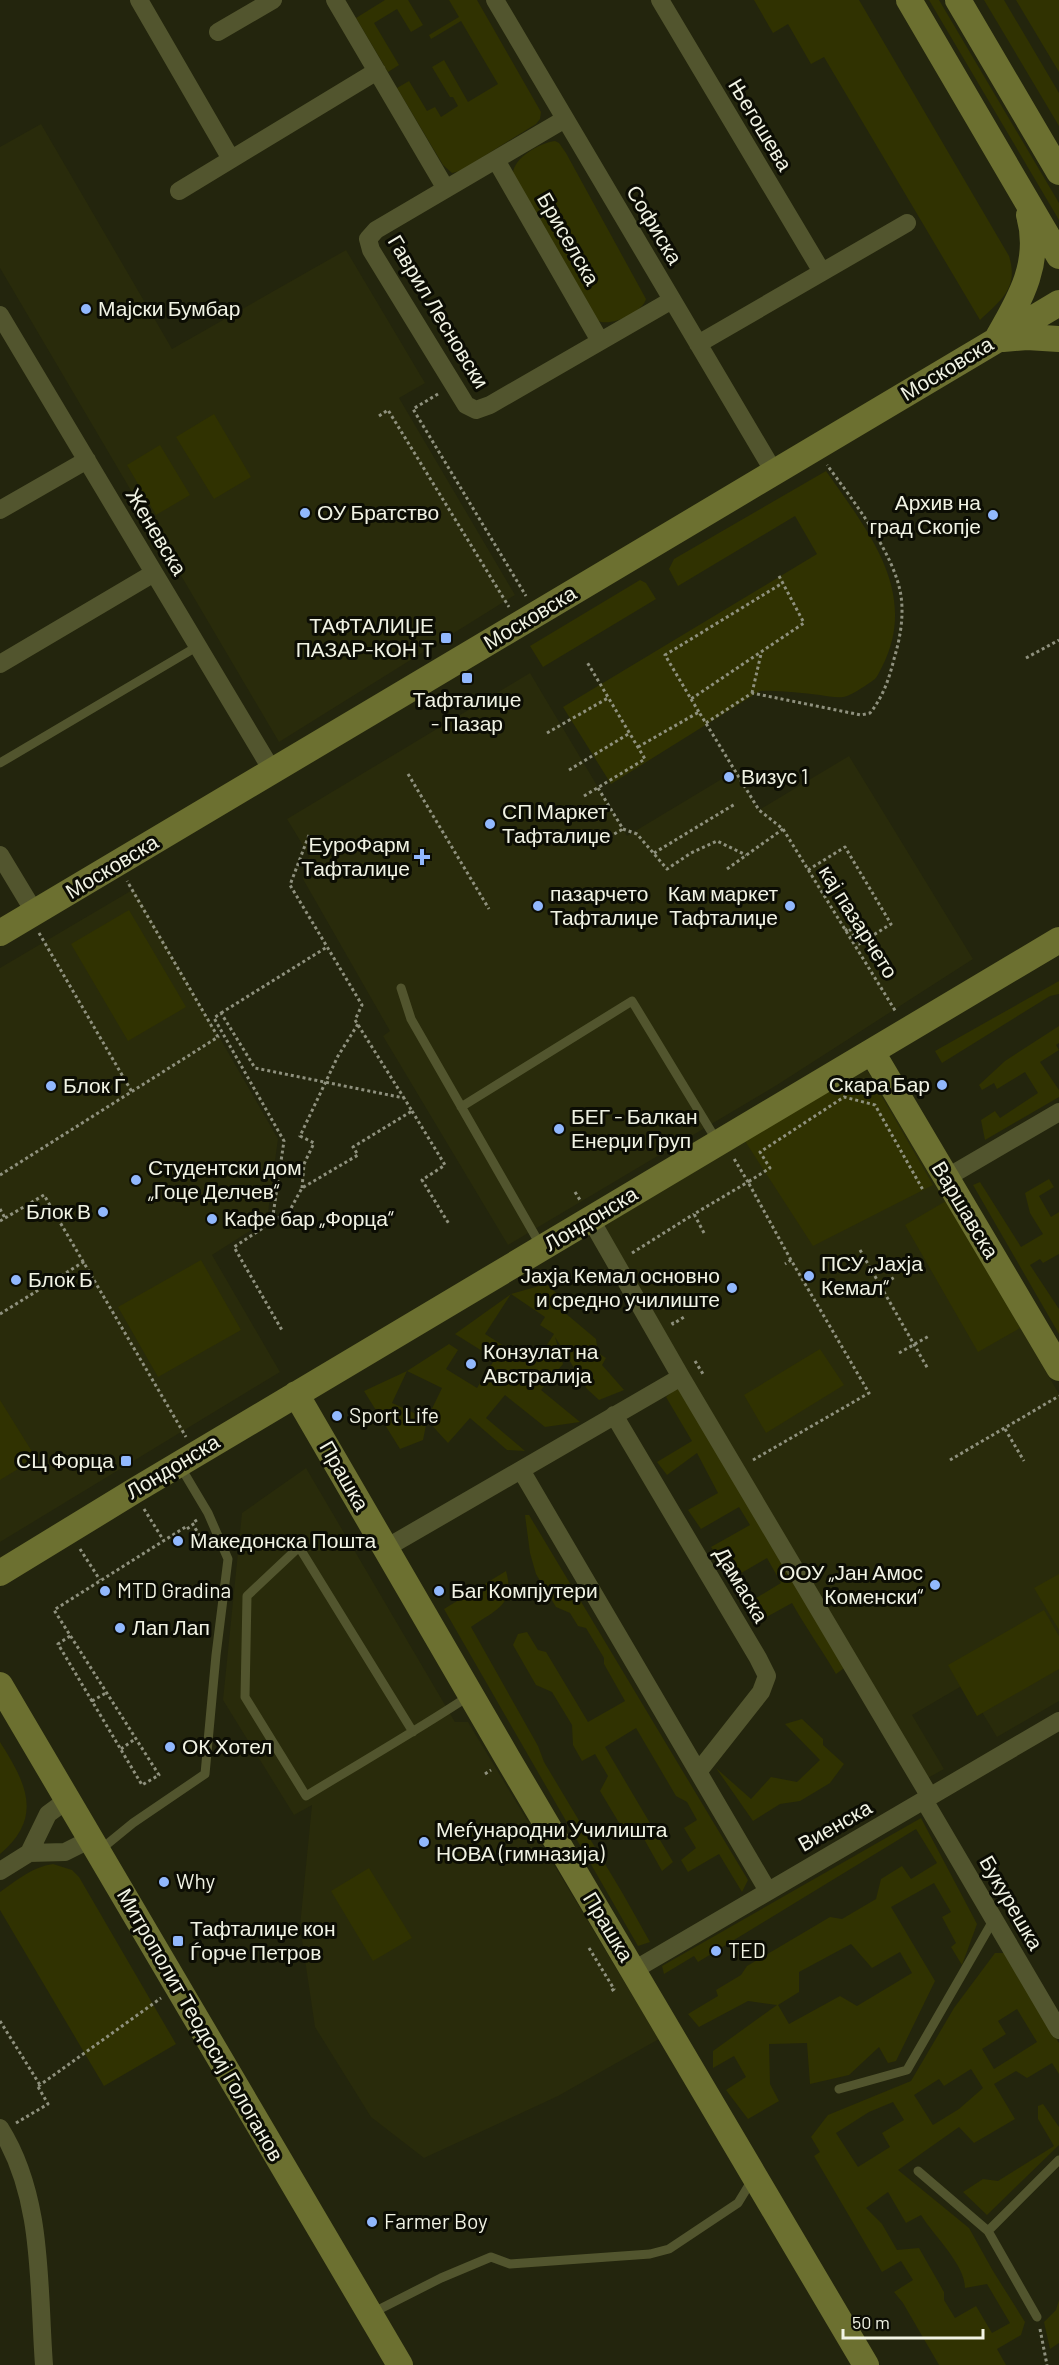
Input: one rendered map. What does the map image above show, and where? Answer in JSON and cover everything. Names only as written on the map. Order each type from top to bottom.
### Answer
[{"type":"street","points":[[139,0],[231,159]]},
{"type":"street","points":[[218,32],[273,0]]},
{"type":"street","points":[[335,0],[446,189]]},
{"type":"street","name":"Софиска","points":[[495,0],[774,472]]},
{"type":"street","name":"Његошева","points":[[660,0],[822,272]]},
{"type":"street","points":[[909,0],[1059,256]]},
{"type":"street","points":[[958,0],[1058,168]]},
{"type":"street","points":[[179,191],[377,71]]},
{"type":"street","name":"Гаврил Лесновски","points":[[565,119],[376,230],[368,239],[371,250],[466,405],[477,410],[490,405],[672,300]]},
{"type":"street","name":"Бриселска","points":[[496,160],[600,341]]},
{"type":"street","points":[[997,339],[1019,302],[1031,271],[1034,243],[1030,218],[1020,189]]},
{"type":"street","points":[[698,344],[907,223]]},
{"type":"street","name":"Московска","points":[[0,933],[1059,303]]},
{"type":"street","name":"Женевска","points":[[0,315],[7,342],[87,460],[273,772]]},
{"type":"street","points":[[997,339],[1027,337],[1059,339]]},
{"type":"street","points":[[0,510],[87,460]]},
{"type":"street","points":[[0,664],[154,573]]},
{"type":"street","points":[[0,855],[32,914]]},
{"type":"street","name":"Лондонска","points":[[0,1583],[6,1567],[1059,940]]},
{"type":"street","name":"Варшавска","points":[[872,1052],[1059,1368]]},
{"type":"street","points":[[946,1178],[1059,1112]]},
{"type":"street","name":"Букурешка","points":[[591,1220],[1059,2030]]},
{"type":"street","points":[[386,1548],[681,1377]]},
{"type":"street","name":"Прашка","points":[[296,1394],[866,2365]]},
{"type":"street","name":"Дамаска","points":[[614,1415],[758,1658],[766,1676],[761,1692],[698,1772]]},
{"type":"street","points":[[520,1470],[768,1891]]},
{"type":"street","name":"Митрополит Теодосиј Гологанов","points":[[0,1685],[400,2365]]},
{"type":"street","name":"Виенска","points":[[634,1970],[927,1798],[1057,1725]]},
{"type":"street","points":[[29,1853],[48,1814],[67,1800]]},
{"type":"street","points":[[0,1871],[29,1853],[66,1852],[94,1845]]},
{"type":"street","points":[[4,2131],[24,2181],[33,2213],[44,2365]]},
{"type":"lane","points":[[0,763],[198,646]]},
{"type":"lane","points":[[401,988],[411,1020],[542,1248]]},
{"type":"lane","points":[[461,1107],[632,1001],[720,1142]]},
{"type":"lane","points":[[94,1845],[133,1823],[205,1773],[219,1621],[228,1559],[187,1459]]},
{"type":"lane","points":[[412,1732],[299,1547],[247,1596],[245,1697],[306,1797],[412,1732],[471,1695]]},
{"type":"lane","points":[[839,2089],[907,2070],[994,1919]]},
{"type":"lane","points":[[988,2231],[1059,2160]]},
{"type":"lane","points":[[918,2170],[988,2231],[1037,2317]]},
{"type":"lane","points":[[369,2314],[441,2278],[491,2257],[510,2264],[650,2254],[669,2249],[738,2203],[755,2176]]},
{"type":"path","points":[[453,385],[413,409],[526,596],[509,606]]},
{"type":"path","points":[[379,416],[388,410],[505,601]]},
{"type":"path","points":[[752,693],[861,716],[870,713],[882,696],[889,681],[897,651],[902,609],[901,594],[890,562],[863,517],[815,448]]},
{"type":"path","points":[[691,699],[804,623],[780,576]]},
{"type":"path","name":"кај пазарчето","points":[[781,584],[665,655],[759,810],[783,829],[908,1031]]},
{"type":"path","points":[[1026,658],[1059,640]]},
{"type":"path","points":[[706,723],[752,693],[761,652]]},
{"type":"path","points":[[584,796],[645,759],[587,662]]},
{"type":"path","points":[[547,734],[608,698]]},
{"type":"path","points":[[638,747],[699,711]]},
{"type":"path","points":[[569,770],[630,733]]},
{"type":"path","points":[[408,774],[489,909]]},
{"type":"path","points":[[598,788],[623,829],[637,834],[667,869],[691,853],[717,841],[746,855]]},
{"type":"path","points":[[653,853],[735,804]]},
{"type":"path","points":[[609,837],[623,829]]},
{"type":"path","points":[[727,869],[783,829]]},
{"type":"path","points":[[309,834],[290,885],[362,1005],[355,1020],[445,1165],[422,1180],[449,1224]]},
{"type":"path","points":[[808,870],[845,848],[891,924],[859,944],[849,928],[845,931]]},
{"type":"path","points":[[0,1175],[218,1037],[117,864]]},
{"type":"path","points":[[32,914],[132,1092]]},
{"type":"path","points":[[209,1021],[327,947]]},
{"type":"path","points":[[221,1013],[255,1068],[404,1098]]},
{"type":"path","points":[[214,1018],[284,1141],[272,1222]]},
{"type":"path","points":[[282,1332],[234,1247],[290,1210],[302,1188],[304,1164],[314,1143],[300,1136],[338,1056],[358,1024]]},
{"type":"path","points":[[630,1254],[770,1168],[760,1152],[844,1097],[875,1105],[923,1190]]},
{"type":"path","points":[[302,1188],[358,1155],[354,1147],[412,1111]]},
{"type":"path","points":[[720,1142],[748,1182],[869,1393],[753,1461],[747,1451]]},
{"type":"path","points":[[0,1221],[44,1195],[85,1262],[187,1459]]},
{"type":"path","points":[[0,1209],[5,1218]]},
{"type":"path","points":[[694,1214],[704,1233]]},
{"type":"path","points":[[860,1250],[928,1369]]},
{"type":"path","points":[[785,1264],[791,1260]]},
{"type":"path","points":[[0,1314],[85,1262]]},
{"type":"path","points":[[865,1294],[896,1277]]},
{"type":"path","points":[[667,1314],[679,1334]]},
{"type":"path","points":[[673,1324],[684,1317]]},
{"type":"path","points":[[899,1353],[930,1336]]},
{"type":"path","points":[[690,1353],[707,1382]]},
{"type":"path","points":[[950,1460],[1059,1396]]},
{"type":"path","points":[[1005,1429],[1024,1461]]},
{"type":"path","points":[[70,1636],[58,1644],[142,1785],[159,1775],[54,1610],[187,1526],[202,1550],[207,1547],[192,1523]]},
{"type":"path","points":[[155,1528],[164,1541]]},
{"type":"path","points":[[92,1568],[100,1580]]},
{"type":"path","points":[[93,1701],[106,1693]]},
{"type":"path","points":[[121,1749],[135,1739]]},
{"type":"path","points":[[590,1948],[614,1989],[611,1991]]},
{"type":"path","points":[[4,2131],[48,2104],[36,2085],[40,2085],[177,1987]]},
{"type":"path","points":[[0,2021],[40,2085]]},
{"type":"path","points":[[1037,2317],[1047,2365]]},
{"type":"shaded area","points":[[385,0],[408,0],[423,25],[411,32],[397,9],[374,23],[399,65],[388,72],[356,18]]},
{"type":"shaded area","points":[[449,0],[477,0],[541,112],[536,124],[460,171],[452,173],[443,165],[397,88],[409,81],[427,111],[435,107],[441,117],[458,106],[432,67],[444,60],[468,102],[498,84],[461,21],[431,39],[429,35],[459,17]]},
{"type":"shaded area","points":[[754,0],[859,0],[1009,256],[1012,277],[1010,285],[1001,299],[980,320],[824,57],[811,64],[788,24],[773,33]]},
{"type":"shaded area","points":[[929,0],[939,0],[1059,203],[1059,220]]},
{"type":"shaded area","points":[[984,0],[1004,0],[1059,93],[1059,126]]},
{"type":"shaded area","points":[[1016,0],[1059,0],[1059,72]]},
{"type":"shaded area","name":"ОУ Братство","points":[[41,124],[172,349],[346,250],[425,383],[399,398],[515,595],[279,742],[0,268],[0,147]]},
{"type":"shaded area","points":[[555,141],[566,153],[646,299],[639,309],[626,317],[611,322],[598,321],[513,173],[514,167],[528,152]]},
{"type":"shaded area","points":[[214,414],[251,477],[214,499],[176,437]]},
{"type":"shaded area","points":[[160,445],[190,495],[156,515],[127,465]]},
{"type":"shaded area","points":[[826,471],[872,539],[884,563],[892,588],[895,613],[892,639],[876,678],[843,697],[760,691],[611,784],[563,707],[817,554],[795,516],[678,586],[669,569],[674,559]]},
{"type":"shaded area","points":[[640,580],[646,583],[656,599],[543,667],[530,646]]},
{"type":"shaded area","points":[[530,673],[627,836],[735,771],[759,810],[849,756],[973,959],[777,1085],[508,1245],[383,1036],[390,1031],[303,879],[304,861],[310,857],[287,819]]},
{"type":"shaded area","name":"Студентски дом „Гоце Делчев“","points":[[134,889],[278,1139],[267,1220],[212,1255],[280,1372],[0,1542],[0,968]]},
{"type":"shaded area","points":[[129,910],[186,1007],[128,1041],[71,944]]},
{"type":"shaded area","points":[[1059,981],[1059,994],[1050,996],[942,1063],[935,1051]]},
{"type":"shaded area","points":[[1059,1026],[1059,1043],[1056,1045],[1059,1050],[1040,1062],[1059,1090],[1059,1097],[985,1140],[981,1120],[995,1111],[1000,1118],[1038,1093],[1025,1072],[997,1089],[994,1083],[982,1090],[979,1085],[1005,1061]]},
{"type":"shaded area","points":[[864,1065],[1059,1394],[1059,1701],[997,1737],[965,1684],[912,1715],[944,1769],[926,1779],[597,1224]]},
{"type":"shaded area","points":[[844,1077],[881,1095],[933,1185],[813,1246],[743,1138]]},
{"type":"shaded area","points":[[1049,1179],[1054,1187],[1039,1196],[1051,1217],[1059,1212],[1059,1254],[1043,1263],[1040,1259],[1030,1265],[1059,1309],[1059,1334],[973,1185],[980,1182],[1021,1247],[1043,1234],[1030,1213],[1025,1193]]},
{"type":"shaded area","points":[[946,1201],[1020,1328],[978,1352],[905,1225]]},
{"type":"shaded area","points":[[201,1260],[241,1330],[158,1377],[118,1307]]},
{"type":"shaded area","points":[[546,1284],[570,1305],[564,1312],[596,1339],[598,1353],[606,1358],[602,1365],[624,1390],[599,1400],[587,1389],[555,1337],[563,1364],[541,1390],[580,1422],[545,1427],[505,1395],[486,1418],[525,1451],[507,1450],[470,1418],[448,1443],[427,1420],[423,1440],[400,1449],[364,1391],[407,1371],[449,1344],[458,1350],[446,1369],[477,1388],[495,1359],[455,1334],[511,1294]],"holes":[[[511,1294],[545,1317],[540,1325],[554,1334],[534,1365],[485,1334]],[[407,1371],[442,1388],[427,1419],[392,1403]]]},
{"type":"shaded area","points":[[820,1349],[844,1385],[766,1433],[744,1395]]},
{"type":"shaded area","points":[[684,1381],[851,1663],[836,1674],[792,1603],[754,1624],[746,1604],[781,1583],[767,1558],[731,1579],[711,1547],[750,1525],[739,1507],[701,1529],[688,1510],[718,1493],[697,1453],[667,1475],[657,1462],[692,1441],[666,1397]]},
{"type":"shaded area","points":[[0,1400],[36,1458],[0,1480]]},
{"type":"shaded area","points":[[306,1468],[455,1722],[468,1722],[659,2039],[558,2096],[424,2158],[371,2117],[315,2027],[300,1926],[312,1805],[294,1815],[223,1700],[242,1513]]},
{"type":"shaded area","points":[[525,1515],[529,1515],[748,1880],[742,1892],[719,1854],[688,1872],[681,1860],[696,1848],[684,1828],[697,1820],[687,1802],[676,1796],[636,1728],[605,1747],[673,1862],[662,1871],[639,1830],[621,1826],[600,1791],[608,1776],[595,1754],[582,1761],[573,1745],[572,1725],[552,1692],[536,1685],[513,1645],[518,1634],[527,1632],[538,1650],[546,1652],[588,1722],[625,1701],[586,1628],[578,1626],[570,1613],[556,1607],[536,1574],[530,1553]]},
{"type":"shaded area","points":[[506,1571],[508,1592],[505,1600],[495,1611],[471,1627],[538,1746],[544,1762],[650,1942],[638,1946],[444,1609]]},
{"type":"shaded area","points":[[1059,1574],[1059,1630],[1034,1588]]},
{"type":"shaded area","points":[[1044,1610],[1059,1636],[1059,1669],[977,1716],[948,1665]]},
{"type":"shaded area","points":[[802,1719],[823,1739],[823,1745],[844,1764],[830,1783],[800,1801],[780,1804],[753,1821],[716,1768],[751,1799],[771,1777],[797,1782],[820,1760],[785,1724]]},
{"type":"shaded area","points":[[0,1742],[23,1786],[26,1813],[22,1827],[14,1840],[0,1854]]},
{"type":"shaded area","points":[[921,1818],[977,1924],[962,1965],[951,1947],[956,1943],[942,1917],[951,1912],[934,1883],[891,1907],[935,1981],[896,2061],[888,2063],[879,2047],[849,2075],[810,2084],[807,2043],[769,2044],[770,2084],[779,2101],[748,2119],[726,2090],[746,2077],[734,2056],[713,2068],[713,2051],[777,2005],[748,2001],[699,2027],[688,2014],[718,1996],[716,1990],[741,1975],[747,1966],[830,1917],[842,1919],[876,1899],[881,1879],[902,1866],[911,1879],[937,1863],[916,1829],[698,1962],[694,1956],[664,1974],[662,1966]],"holes":[[[851,1944],[872,1968],[900,1952],[912,1973],[857,2006],[840,1996],[789,2024],[778,2005],[799,1992],[799,1972]]]},
{"type":"shaded area","points":[[53,1864],[72,1870],[79,1877],[176,2044],[104,2086],[0,1910],[0,1892],[31,1871]]},
{"type":"shaded area","points":[[369,1868],[412,1938],[373,1961],[331,1891]]},
{"type":"shaded area","points":[[995,1953],[1006,1953],[1059,2043],[1059,2074],[1052,2063],[1027,2078],[1016,2071],[994,2084],[1015,2119],[974,2143],[959,2127],[898,2170],[969,2228],[1025,2322],[1021,2335],[997,2349],[1006,2365],[939,2365],[903,2303],[894,2292],[913,2280],[901,2261],[882,2272],[814,2156],[820,2152],[811,2137],[828,2115],[911,2081],[954,2008]],"holes":[[[1017,2009],[1037,2042],[994,2069],[982,2049],[1006,2034],[998,2021]],[[971,2069],[983,2088],[959,2109],[933,2125],[914,2095],[939,2079],[944,2086]],[[893,2102],[904,2120],[882,2133],[890,2147],[858,2167],[836,2133],[869,2112]],[[888,2192],[906,2223],[921,2215],[960,2269],[965,2288],[987,2284],[1010,2323],[992,2333],[976,2306],[955,2318],[944,2300],[944,2292],[919,2248],[897,2250],[882,2224],[866,2208]]]},
{"type":"shaded area","points":[[1043,2104],[1059,2127],[1059,2145],[987,2215],[963,2192],[983,2179],[998,2181],[1054,2146],[1038,2119],[1038,2106]]},
{"type":"shaded area","points":[[1059,2300],[1059,2343],[1050,2349],[1044,2322],[1056,2310]]},
{"type":"place","name":"Мајски Бумбар","points":[[86,309]]},
{"type":"place","name":"ОУ Братство","points":[[305,513]]},
{"type":"place","name":"Архив на град Скопје","points":[[993,515]]},
{"type":"place","name":"ТАФТАЛИЏЕ ПАЗАР-КОН Т","points":[[446,638]]},
{"type":"place","name":"Тафталиџе - Пазар","points":[[467,678]]},
{"type":"place","name":"Визус 1","points":[[729,777]]},
{"type":"place","name":"СП Маркет Тафталиџе","points":[[490,824]]},
{"type":"place","name":"ЕуроФарм Тафталиџе","points":[[422,857]]},
{"type":"place","name":"пазарчето Тафталиџе","points":[[538,906]]},
{"type":"place","name":"Кам маркет Тафталиџе","points":[[790,906]]},
{"type":"place","name":"Скара Бар","points":[[942,1085]]},
{"type":"place","name":"Блок Г","points":[[51,1086]]},
{"type":"place","name":"БЕГ - Балкан Енерџи Груп","points":[[559,1129]]},
{"type":"place","name":"Студентски дом „Гоце Делчев“","points":[[136,1180]]},
{"type":"place","name":"Блок В","points":[[103,1212]]},
{"type":"place","name":"Кaфе бар „Форца“","points":[[212,1219]]},
{"type":"place","name":"ПСУ „Јахја Кемал“","points":[[809,1276]]},
{"type":"place","name":"Блок Б","points":[[16,1280]]},
{"type":"place","name":"Јахја Кемал основно и средно училиште","points":[[732,1288]]},
{"type":"place","name":"Конзулат на Австралија","points":[[471,1364]]},
{"type":"place","name":"Sport Life","points":[[337,1416]]},
{"type":"place","name":"СЦ Форца","points":[[126,1461]]},
{"type":"place","name":"Македонска Пошта","points":[[178,1541]]},
{"type":"place","name":"ООУ „Јан Амос Коменски“","points":[[935,1585]]},
{"type":"place","name":"MTD Gradina","points":[[105,1591]]},
{"type":"place","name":"Баг Компјутери","points":[[439,1591]]},
{"type":"place","name":"Лап Лап","points":[[120,1628]]},
{"type":"place","name":"ОК Хотел","points":[[170,1747]]},
{"type":"place","name":"Меѓународни Училишта НОВА (гимназија)","points":[[424,1842]]},
{"type":"place","name":"Why","points":[[164,1882]]},
{"type":"place","name":"Тафталиџе кон Ѓорче Петров","points":[[178,1941]]},
{"type":"place","name":"TED","points":[[716,1951]]},
{"type":"place","name":"Farmer Boy","points":[[372,2222]]}]
